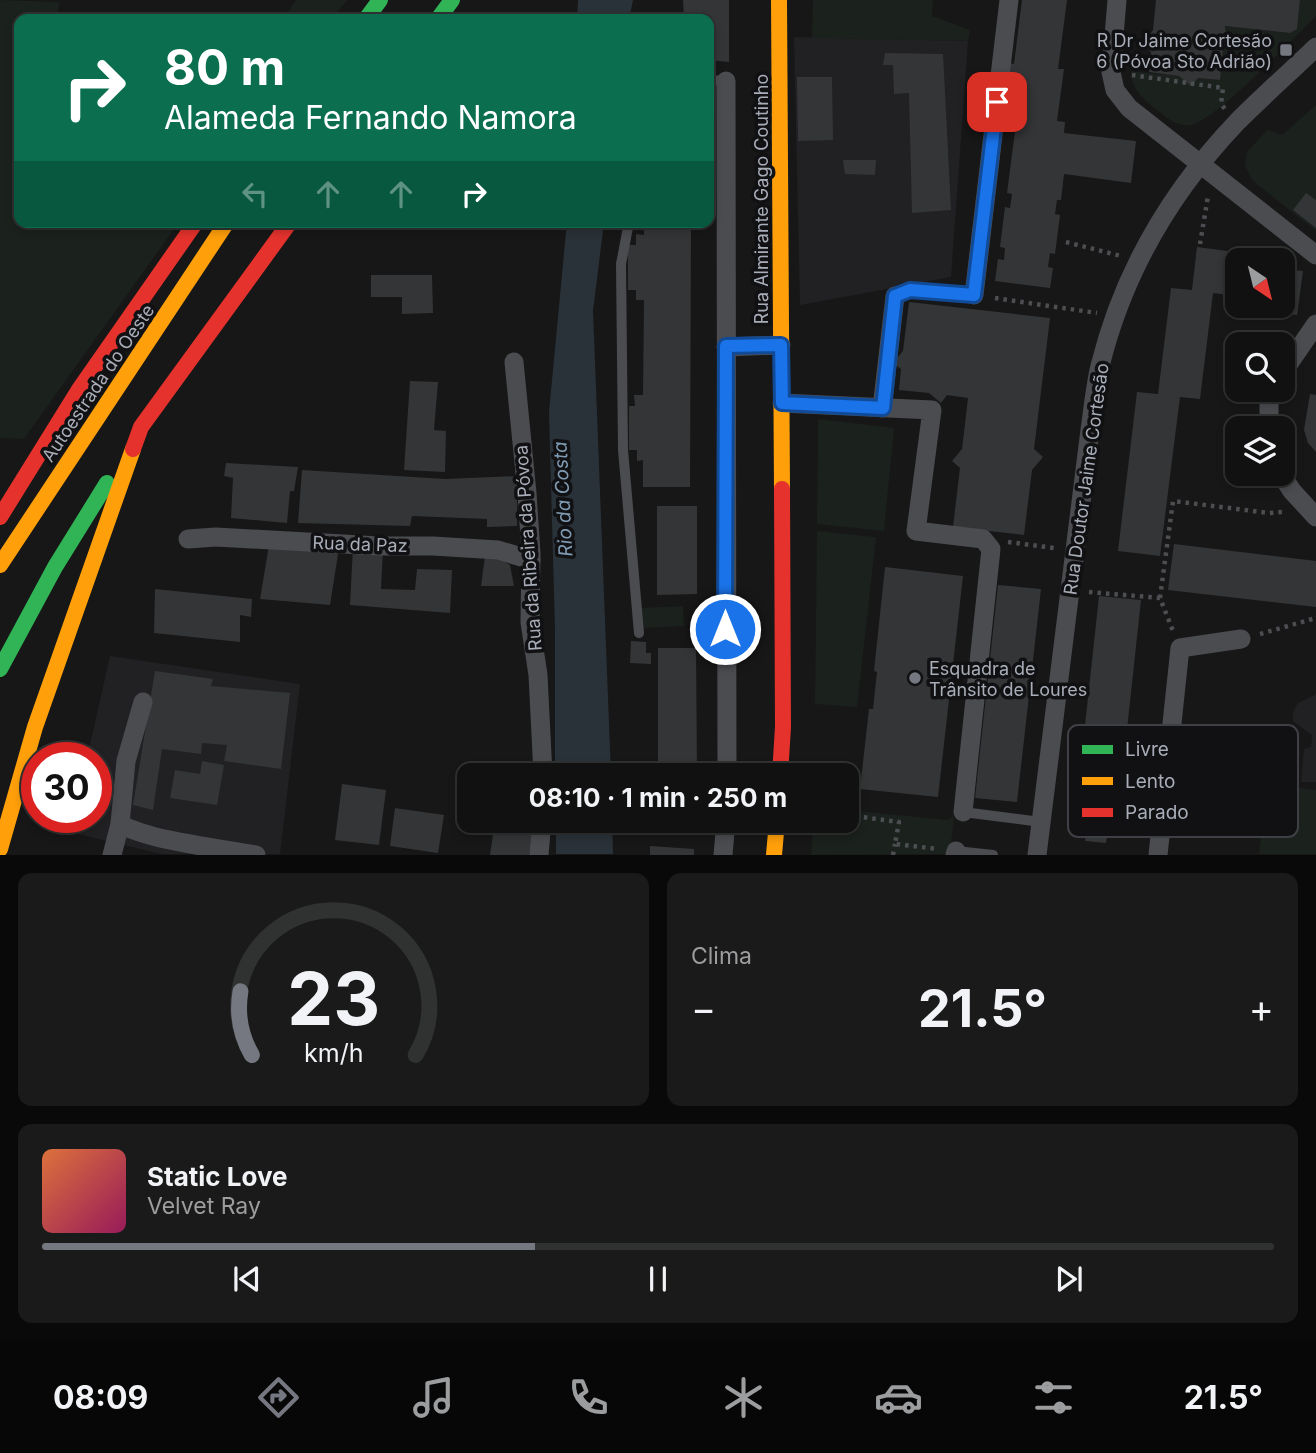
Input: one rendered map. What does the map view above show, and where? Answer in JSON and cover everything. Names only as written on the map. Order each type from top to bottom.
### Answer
[{"type":"main road","name":"Rua Almirante Gago Coutinho","points":[[779,0],[783,727],[781,763]]},
{"type":"main road","points":[[0,517],[80,387],[192,228]]},
{"type":"main road","name":"Autoestrada do Oeste","points":[[0,565],[223,228]]},
{"type":"main road","points":[[0,669],[55,567],[141,427],[286,228]]},
{"type":"main road","points":[[0,849],[35,727],[141,427]]},
{"type":"main road","points":[[774,855],[776,833]]},
{"type":"street","points":[[974,295],[1009,0]]},
{"type":"street","points":[[1117,0],[1111,72],[1115,90],[1129,108],[1316,255]]},
{"type":"street","name":"Rua Doutor Jaime Cortesão","points":[[1037,855],[1100,367],[1115,316],[1138,260],[1161,218],[1206,171],[1238,121],[1316,47]]},
{"type":"street","points":[[717,81],[726,346],[727,763]]},
{"type":"street","points":[[883,408],[895,296]]},
{"type":"street","points":[[1295,355],[1316,324]]},
{"type":"street","points":[[726,346],[781,345]]},
{"type":"street","name":"Rua da Ribeira da Póvoa","points":[[514,362],[527,493],[531,560],[530,622],[538,675],[542,763]]},
{"type":"street","points":[[782,403],[932,410],[916,531],[987,544],[988,584],[963,812]]},
{"type":"street","points":[[1291,486],[1312,513]]},
{"type":"street","name":"Rua da Paz","points":[[188,539],[216,537],[379,546],[433,546],[498,550],[531,560]]},
{"type":"street","points":[[1172,725],[1180,648],[1241,639]]},
{"type":"street","points":[[113,855],[120,824],[126,761],[143,702]]},
{"type":"street","points":[[120,824],[177,840],[256,855]]},
{"type":"street","points":[[539,855],[541,833]]},
{"type":"street","points":[[723,855],[725,833]]},
{"type":"street","points":[[1158,855],[1160,837]]},
{"type":"lane","points":[[628,228],[621,264],[624,450],[639,633]]},
{"type":"lane","points":[[895,296],[910,290],[974,295]]},
{"type":"lane","points":[[963,812],[1041,822]]},
{"type":"lane","points":[[956,853],[993,855]]},
{"type":"path","points":[[1111,72],[1223,88],[1221,104],[1238,121]]},
{"type":"path","points":[[1200,244],[1206,171]]},
{"type":"path","points":[[1066,242],[1138,260]]},
{"type":"path","points":[[974,295],[1115,316]]},
{"type":"path","points":[[1180,648],[1160,598],[1173,501],[1269,513],[1312,513]]},
{"type":"path","points":[[987,544],[1076,551]]},
{"type":"path","points":[[1070,590],[1160,598]]},
{"type":"path","points":[[1241,639],[1316,618]]},
{"type":"path","points":[[859,817],[898,822],[893,855]]},
{"type":"path","points":[[895,844],[956,853]]},
{"type":"shaded area","points":[[0,0],[59,2],[58,14],[14,14],[14,228],[175,228],[24,439],[0,438]]},
{"type":"shaded area","points":[[296,0],[347,0],[336,14],[286,14]]},
{"type":"shaded area","points":[[813,0],[933,0],[932,16],[970,30],[968,41],[812,38]]},
{"type":"shaded area","points":[[1300,0],[1316,0],[1316,16],[1254,78],[1201,120],[1190,125],[1176,123],[1147,102],[1136,89],[1131,71],[1219,80],[1225,26],[1290,33],[1297,28]]},
{"type":"shaded area","points":[[794,37],[968,41],[951,277],[800,305]]},
{"type":"shaded area","points":[[1316,105],[1316,231],[1253,181],[1245,166],[1247,152],[1267,130],[1282,135]]},
{"type":"shaded area","points":[[818,419],[894,428],[884,531],[817,524]]},
{"type":"shaded area","points":[[817,531],[876,537],[857,707],[815,704]]},
{"type":"shaded area","points":[[683,606],[684,626],[642,628],[641,608]]},
{"type":"shaded area","points":[[110,656],[300,684],[280,854],[161,854],[74,833],[112,833],[112,742],[91,742]]},
{"type":"shaded area","points":[[1316,693],[1316,782],[1301,782],[1304,749],[1311,747],[1312,735],[1293,721],[1293,712],[1298,703]]},
{"type":"shaded area","points":[[1298,788],[1316,790],[1316,854],[1259,854],[1261,837],[1298,837]]},
{"type":"shaded area","points":[[859,811],[948,820],[954,816],[950,854],[811,855],[813,833],[859,833]]},
{"type":"water","points":[[578,0],[633,0],[630,14],[577,14]]},
{"type":"water","name":"Rio da Costa","points":[[566,228],[603,228],[593,311],[611,763],[555,763],[555,629],[549,412]]},
{"type":"water","points":[[556,833],[612,833],[613,854],[556,854]]},
{"type":"building","points":[[683,0],[729,0],[729,62],[714,60],[714,14],[684,14]]},
{"type":"building","points":[[1022,0],[1067,0],[1058,69],[1064,69],[1057,121],[1065,122],[1064,133],[1136,141],[1131,183],[1064,174],[1061,200],[1057,200],[1055,214],[1060,215],[1055,254],[1050,253],[1048,267],[1053,268],[1050,288],[995,281],[998,259],[1004,260],[1005,248],[1000,247],[1005,207],[1010,208],[1012,194],[1007,193],[1017,116],[1003,115],[1009,63],[1014,64]]},
{"type":"building","points":[[1156,0],[1300,0],[1297,29],[1290,33],[1225,26],[1225,30],[1233,37],[1223,49],[1220,80],[1198,78],[1191,86],[1179,76],[1149,72],[1151,52],[1142,44],[1153,30]]},
{"type":"building","points":[[885,53],[943,54],[951,210],[912,213],[909,93],[894,94],[893,65],[883,65]]},
{"type":"building","points":[[797,77],[832,77],[833,140],[798,141]]},
{"type":"building","points":[[843,160],[876,160],[875,175],[845,174]]},
{"type":"building","points":[[1306,193],[1316,200],[1316,228],[1293,210]]},
{"type":"building","points":[[644,228],[691,228],[690,487],[643,487],[643,460],[637,461],[637,450],[629,450],[629,406],[635,406],[634,395],[643,395],[644,300],[636,300],[636,290],[628,290],[628,245],[636,245],[636,234],[644,235]]},
{"type":"building","points":[[1197,247],[1225,251],[1225,294],[1213,293],[1200,399],[1180,397],[1160,556],[1118,551],[1137,392],[1158,394],[1171,288],[1192,290]]},
{"type":"building","points":[[1295,270],[1303,271],[1295,315]]},
{"type":"building","points":[[371,275],[432,275],[433,313],[402,314],[402,297],[371,297]]},
{"type":"building","points":[[909,302],[1050,318],[1034,449],[1043,457],[1032,470],[1024,535],[953,527],[960,468],[952,461],[962,449],[968,398],[947,395],[941,403],[929,393],[899,390],[901,369],[893,363],[903,351]]},
{"type":"building","points":[[410,381],[438,382],[434,430],[446,431],[445,472],[404,470]]},
{"type":"building","points":[[1310,394],[1316,395],[1316,452],[1308,443],[1304,430]]},
{"type":"building","points":[[226,463],[298,467],[294,491],[290,491],[287,523],[231,518],[233,478],[224,476]]},
{"type":"building","points":[[302,470],[445,479],[517,476],[517,526],[487,527],[487,519],[412,516],[410,526],[298,523]]},
{"type":"building","points":[[657,506],[697,506],[697,594],[657,595]]},
{"type":"building","points":[[1174,544],[1316,561],[1316,607],[1168,590]]},
{"type":"building","points":[[269,545],[339,548],[330,605],[260,599]]},
{"type":"building","points":[[353,547],[383,549],[381,589],[415,590],[417,569],[452,570],[450,613],[350,605]]},
{"type":"building","points":[[485,556],[500,559],[510,565],[514,586],[481,586]]},
{"type":"building","points":[[885,567],[963,576],[938,797],[860,789],[869,709],[873,709],[877,672],[874,671]]},
{"type":"building","points":[[998,585],[1041,589],[1017,802],[975,798]]},
{"type":"building","points":[[155,589],[252,599],[251,617],[240,615],[240,642],[154,633]]},
{"type":"building","points":[[1099,596],[1141,600],[1128,725],[1085,725]]},
{"type":"building","points":[[631,641],[646,642],[646,653],[651,653],[651,664],[630,663]]},
{"type":"building","points":[[658,648],[696,648],[697,763],[658,763]]},
{"type":"building","points":[[155,671],[213,679],[211,686],[290,693],[281,769],[224,761],[227,745],[202,743],[201,754],[162,749],[153,810],[133,805]]},
{"type":"building","points":[[202,761],[224,765],[217,805],[170,798],[175,770],[200,774]]},
{"type":"building","points":[[342,784],[386,790],[379,845],[335,840]]},
{"type":"building","points":[[395,808],[444,815],[438,853],[390,846]]},
{"type":"building","points":[[493,833],[533,833],[531,855],[490,855]]},
{"type":"building","points":[[1085,837],[1107,837],[1106,843],[1085,841]]},
{"type":"building","points":[[650,846],[694,849],[694,855],[650,855]]},
{"type":"traffic: fast","points":[[370,14],[380,0]]},
{"type":"traffic: fast","points":[[442,14],[452,0]]},
{"type":"traffic: fast","points":[[0,669],[55,567],[107,483]]},
{"type":"traffic: slow","points":[[779,0],[782,489]]},
{"type":"traffic: slow","points":[[0,565],[223,228]]},
{"type":"traffic: slow","points":[[0,849],[35,727],[133,449]]},
{"type":"traffic: slow","points":[[774,855],[776,833]]},
{"type":"traffic: jam","points":[[0,517],[80,388],[192,228]]},
{"type":"traffic: jam","points":[[133,449],[141,427],[286,228]]},
{"type":"traffic: jam","points":[[781,763],[782,489]]},
{"type":"place","name":"R Dr Jaime Cortesão 6 (Póvoa Sto Adrião)","points":[[1286,50]]},
{"type":"place","name":"Esquadra de Trânsito de Loures","points":[[915,678]]},
{"type":"route","points":[[725,629],[726,346],[781,345],[782,403],[883,408],[895,296],[910,290],[974,295],[997,102]]}]
